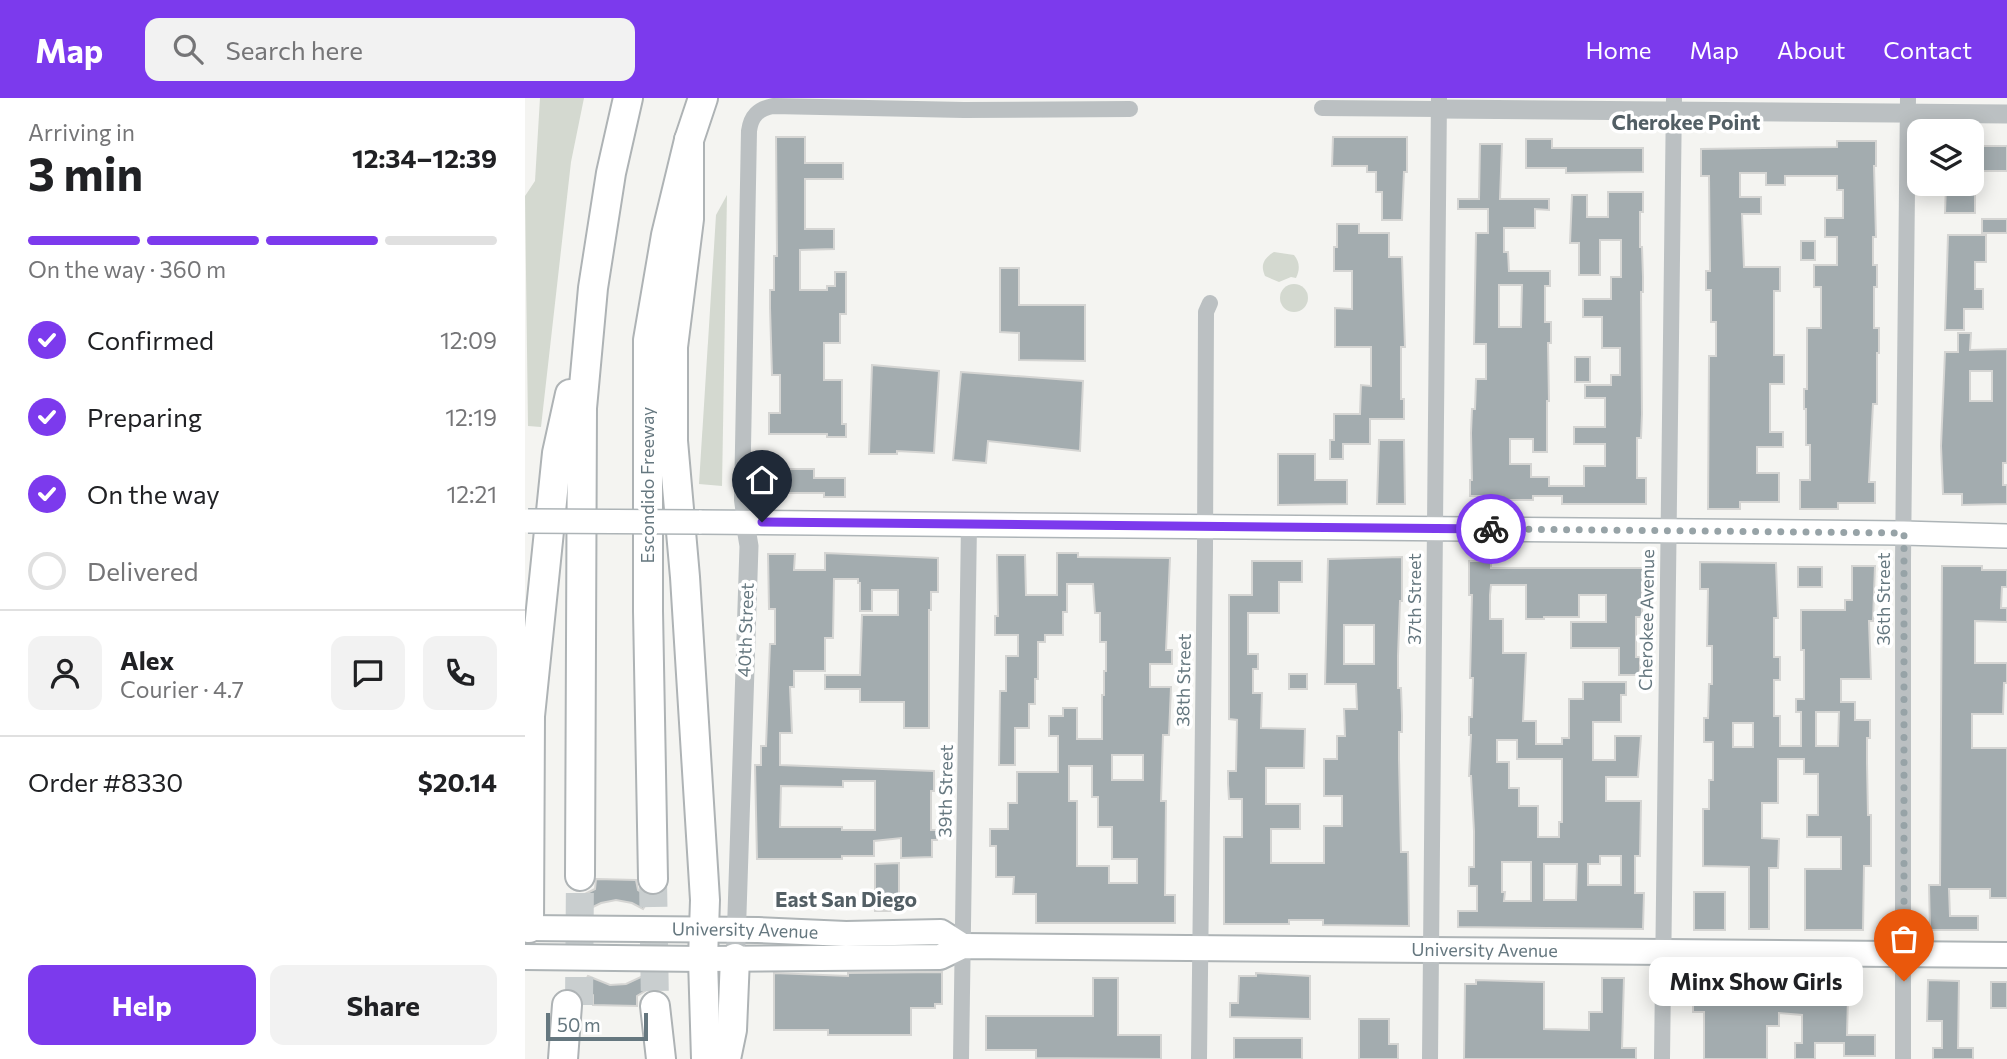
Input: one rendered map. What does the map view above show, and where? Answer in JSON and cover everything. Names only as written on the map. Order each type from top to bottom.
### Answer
[{"type":"highway","points":[[526,931],[528,725],[557,453],[593,288],[611,173],[628,98]]},
{"type":"highway","name":"Escondido Freeway","points":[[653,879],[648,611],[648,340],[666,235],[689,140],[703,98]]},
{"type":"highway","points":[[689,140],[689,219],[673,347],[673,441],[689,638],[705,900],[703,959],[706,1059]]},
{"type":"highway","points":[[580,876],[582,408],[593,288]]},
{"type":"highway","points":[[726,1059],[732,1030],[736,944]]},
{"type":"highway","points":[[563,1059],[573,1005],[579,1059]]},
{"type":"highway","points":[[654,1059],[655,1006],[661,1059]]},
{"type":"main road","points":[[526,521],[2007,536]]},
{"type":"main road","name":"University Avenue","points":[[526,931],[704,930],[736,944],[940,957],[963,946],[2007,955]]},
{"type":"main road","name":"University Avenue","points":[[525,957],[703,959],[736,944]]},
{"type":"street","points":[[1322,108],[1439,104],[1908,106],[2007,114]]},
{"type":"street","name":"37th Street","points":[[1430,1059],[1439,104]]},
{"type":"street","name":"Cherokee Avenue","points":[[1662,1059],[1673,105]]},
{"type":"street","name":"40th Street","points":[[736,944],[749,546],[742,499],[751,121],[756,113],[773,106],[964,110],[1130,109]]},
{"type":"street","name":"36th Street","points":[[1903,1059],[1908,106]]},
{"type":"street","name":"38th Street","points":[[1199,1059],[1206,312],[1210,303]]},
{"type":"street","name":"39th Street","points":[[961,1059],[969,524]]},
{"type":"shaded area","points":[[540,98],[584,98],[571,162],[541,427],[528,426],[525,196],[535,181]]},
{"type":"shaded area","points":[[727,195],[722,486],[699,484],[716,215]]},
{"type":"shaded area","points":[[1274,252],[1294,255],[1299,266],[1296,278],[1291,277],[1279,282],[1265,276],[1264,262]]},
{"type":"shaded area","points":[[1294,284],[1304,288],[1308,298],[1304,308],[1294,312],[1284,308],[1280,298],[1284,288]]},
{"type":"building","points":[[776,137],[805,137],[805,163],[843,163],[843,179],[805,179],[805,229],[834,229],[834,249],[800,250],[800,290],[827,290],[827,286],[835,286],[835,272],[846,272],[846,314],[840,314],[840,343],[824,343],[824,380],[842,380],[842,424],[846,424],[846,437],[827,437],[827,434],[769,434],[769,413],[780,413],[780,375],[772,375],[770,308],[770,290],[774,290],[774,256],[777,256]]},
{"type":"building","points":[[1333,137],[1407,137],[1407,172],[1404,172],[1402,220],[1382,220],[1382,192],[1376,192],[1376,172],[1367,172],[1367,166],[1332,166]]},
{"type":"building","points":[[1526,139],[1552,139],[1552,148],[1643,148],[1643,172],[1566,173],[1566,168],[1526,168]]},
{"type":"building","points":[[1837,141],[1876,141],[1876,237],[1873,237],[1873,265],[1877,265],[1874,328],[1879,328],[1879,353],[1869,482],[1875,482],[1875,503],[1838,503],[1838,509],[1800,509],[1800,480],[1810,480],[1810,445],[1806,445],[1804,409],[1804,389],[1807,389],[1807,328],[1821,328],[1821,287],[1814,287],[1814,265],[1837,265],[1837,237],[1825,237],[1825,218],[1843,218],[1843,190],[1837,190],[1837,176],[1785,176],[1785,185],[1766,185],[1766,173],[1740,173],[1740,197],[1761,197],[1761,214],[1742,214],[1744,267],[1780,267],[1780,291],[1774,291],[1774,355],[1784,355],[1784,384],[1770,384],[1770,432],[1783,432],[1783,447],[1757,447],[1757,473],[1779,473],[1779,502],[1740,502],[1740,509],[1708,509],[1709,356],[1716,356],[1716,322],[1711,322],[1711,290],[1706,290],[1706,271],[1710,271],[1709,176],[1701,176],[1701,149],[1837,147]]},
{"type":"building","points":[[1480,144],[1502,144],[1500,199],[1549,199],[1549,210],[1535,209],[1535,228],[1504,228],[1504,252],[1508,252],[1509,271],[1550,271],[1550,286],[1545,286],[1545,322],[1551,322],[1551,343],[1548,343],[1547,452],[1533,452],[1533,439],[1510,439],[1510,464],[1531,464],[1531,477],[1549,477],[1549,486],[1584,486],[1584,466],[1605,466],[1605,444],[1574,444],[1574,427],[1605,427],[1605,398],[1585,398],[1585,385],[1611,385],[1611,375],[1620,375],[1620,348],[1602,348],[1602,317],[1583,317],[1583,299],[1611,299],[1611,277],[1621,277],[1621,240],[1600,240],[1600,275],[1579,275],[1579,243],[1570,243],[1572,195],[1587,195],[1587,217],[1608,217],[1608,192],[1643,192],[1643,212],[1640,212],[1643,277],[1642,414],[1641,438],[1637,438],[1637,478],[1646,478],[1646,504],[1562,504],[1562,496],[1533,496],[1533,500],[1497,500],[1497,496],[1470,496],[1472,409],[1475,409],[1476,379],[1486,379],[1486,344],[1474,344],[1476,233],[1488,233],[1488,209],[1458,209],[1458,199],[1479,199]],"holes":[[[1499,285],[1522,285],[1521,327],[1499,327]]]},
{"type":"building","points":[[1984,146],[2007,146],[2007,171],[1984,171]]},
{"type":"building","points":[[1946,196],[1975,196],[1975,213],[1945,213]]},
{"type":"building","points":[[1982,219],[2007,219],[2007,233],[1982,233]]},
{"type":"building","points":[[1337,224],[1359,224],[1359,233],[1389,233],[1389,257],[1402,257],[1405,347],[1401,347],[1401,399],[1404,399],[1404,419],[1370,419],[1370,444],[1343,444],[1343,459],[1330,459],[1330,440],[1334,440],[1334,414],[1360,414],[1361,385],[1371,386],[1371,347],[1335,347],[1335,308],[1352,309],[1352,271],[1334,271]]},
{"type":"building","points":[[1948,235],[1986,235],[1986,262],[1975,262],[1975,289],[1983,289],[1983,309],[1964,309],[1964,330],[1945,330]]},
{"type":"building","points":[[1801,241],[1815,241],[1815,260],[1801,260]]},
{"type":"building","points":[[1000,268],[1019,268],[1019,305],[1085,305],[1085,361],[1019,360],[1019,333],[1000,332]]},
{"type":"building","points":[[1958,333],[1971,333],[1970,350],[2007,349],[2007,463],[2003,463],[2003,485],[2007,485],[2007,504],[1962,505],[1962,494],[1943,494],[1941,446],[1945,352],[1958,352]],"holes":[[[1970,371],[1992,371],[1992,401],[1970,401]]]},
{"type":"building","points":[[1575,357],[1590,357],[1590,382],[1575,382]]},
{"type":"building","points":[[872,365],[939,371],[934,453],[897,451],[897,454],[869,454]]},
{"type":"building","points":[[961,372],[1083,381],[1080,451],[988,441],[986,463],[953,460]]},
{"type":"building","points":[[1379,440],[1404,440],[1405,504],[1377,504]]},
{"type":"building","points":[[1278,454],[1315,454],[1315,480],[1347,480],[1347,504],[1278,505]]},
{"type":"building","points":[[781,469],[814,469],[814,478],[845,478],[845,497],[824,497],[824,493],[771,493],[771,474],[781,474]]},
{"type":"building","points":[[825,553],[938,558],[938,592],[931,592],[929,610],[929,728],[904,728],[904,702],[860,702],[860,689],[825,689],[825,675],[860,675],[862,615],[898,615],[898,590],[872,590],[872,611],[860,611],[858,579],[834,579],[833,638],[825,638],[825,671],[794,671],[794,687],[790,687],[792,733],[780,733],[780,765],[934,771],[931,830],[937,830],[937,840],[932,840],[932,857],[901,858],[901,838],[874,841],[874,856],[842,856],[842,859],[757,859],[755,765],[761,765],[761,746],[766,746],[770,644],[775,644],[775,609],[769,609],[768,554],[795,554],[794,570],[825,570]],"holes":[[[843,781],[875,781],[875,830],[780,827],[781,786],[843,787]]]},
{"type":"building","points":[[1057,553],[1078,553],[1078,557],[1170,558],[1166,650],[1172,650],[1172,664],[1150,664],[1150,687],[1171,687],[1169,735],[1163,735],[1161,801],[1166,801],[1165,895],[1175,895],[1175,923],[1036,923],[1036,894],[1013,894],[1014,877],[996,877],[996,846],[990,846],[990,829],[1008,829],[1008,803],[1017,803],[1017,772],[1058,772],[1058,736],[1049,736],[1049,716],[1063,716],[1063,708],[1077,708],[1077,739],[1102,739],[1106,642],[1100,642],[1100,613],[1095,613],[1093,584],[1067,584],[1067,612],[1063,612],[1063,635],[1045,635],[1045,642],[1038,642],[1038,679],[1035,679],[1035,704],[1029,704],[1029,728],[1015,728],[1015,765],[999,765],[1000,691],[1006,691],[1006,656],[1018,656],[1018,635],[995,635],[995,616],[998,616],[997,555],[1025,555],[1026,595],[1057,595]],"holes":[[[1112,755],[1143,755],[1143,780],[1112,780]],[[1069,766],[1092,766],[1092,797],[1098,797],[1098,827],[1112,827],[1112,859],[1137,859],[1137,883],[1109,883],[1109,866],[1077,866],[1077,801],[1069,801]]]},
{"type":"building","points":[[1402,557],[1398,688],[1401,688],[1402,732],[1399,732],[1399,759],[1401,852],[1408,852],[1409,926],[1323,925],[1323,920],[1289,920],[1289,924],[1224,924],[1224,837],[1242,837],[1242,799],[1229,799],[1228,784],[1228,771],[1236,771],[1237,720],[1229,719],[1229,595],[1252,595],[1252,561],[1302,561],[1302,582],[1279,582],[1279,613],[1248,613],[1248,654],[1258,654],[1258,669],[1253,669],[1253,693],[1262,693],[1261,728],[1305,729],[1304,768],[1266,768],[1266,804],[1300,804],[1300,829],[1271,829],[1271,863],[1324,863],[1324,826],[1342,826],[1342,796],[1324,796],[1324,759],[1337,759],[1337,736],[1345,736],[1344,709],[1357,709],[1356,684],[1325,684],[1328,559]],"holes":[[[1344,625],[1374,625],[1374,664],[1344,664]]]},
{"type":"building","points":[[1469,561],[1491,561],[1491,568],[1645,568],[1642,617],[1636,617],[1636,657],[1640,657],[1640,675],[1619,675],[1619,648],[1571,648],[1571,622],[1606,622],[1606,595],[1579,595],[1579,617],[1526,619],[1526,585],[1491,585],[1490,595],[1490,619],[1503,619],[1503,653],[1526,653],[1523,721],[1536,721],[1536,744],[1562,744],[1562,738],[1569,738],[1569,699],[1583,699],[1583,682],[1626,682],[1626,695],[1621,695],[1621,722],[1593,722],[1593,760],[1615,760],[1615,736],[1641,736],[1638,777],[1606,777],[1606,801],[1641,801],[1640,856],[1635,856],[1635,893],[1644,893],[1643,929],[1458,927],[1458,911],[1477,911],[1477,886],[1469,886],[1469,867],[1474,867],[1474,831],[1469,776],[1469,717],[1472,717],[1473,678],[1470,678],[1472,595],[1469,595]],"holes":[[[1497,740],[1517,740],[1517,759],[1562,759],[1562,822],[1559,822],[1559,837],[1538,837],[1538,806],[1519,806],[1519,788],[1509,788],[1509,762],[1497,762]],[[1600,856],[1621,856],[1621,885],[1588,885],[1588,864],[1600,864]],[[1502,862],[1531,862],[1531,901],[1504,901],[1505,892],[1502,892]],[[1544,864],[1577,864],[1576,900],[1544,900]]]},
{"type":"building","points":[[1700,562],[1776,563],[1778,618],[1774,618],[1774,657],[1780,657],[1780,680],[1774,680],[1774,716],[1780,716],[1780,746],[1801,746],[1801,712],[1796,712],[1796,699],[1804,699],[1801,610],[1845,610],[1845,600],[1852,600],[1852,566],[1875,566],[1873,621],[1869,621],[1871,679],[1841,679],[1841,702],[1855,702],[1855,720],[1870,720],[1867,763],[1871,866],[1864,866],[1863,930],[1805,930],[1805,869],[1841,869],[1841,837],[1807,837],[1807,815],[1818,815],[1818,774],[1804,774],[1804,759],[1778,759],[1778,803],[1762,803],[1762,838],[1779,839],[1778,868],[1769,868],[1769,929],[1749,929],[1749,867],[1703,866],[1703,809],[1709,809],[1709,780],[1713,780],[1713,742],[1704,742],[1704,718],[1708,718],[1709,684],[1712,684],[1712,646],[1707,646],[1708,589],[1700,589]],"holes":[[[1816,712],[1839,712],[1838,746],[1816,746]],[[1733,723],[1753,723],[1753,747],[1733,747]]]},
{"type":"building","points":[[1942,566],[1982,566],[1982,570],[2007,570],[2007,587],[2002,587],[2001,608],[2007,608],[2007,622],[1975,621],[1975,663],[2007,663],[2003,714],[1972,714],[1972,748],[2007,748],[2007,898],[1990,898],[1990,889],[1949,889],[1950,916],[1978,916],[1978,930],[1930,930],[1929,885],[1940,885]]},
{"type":"building","points":[[1798,567],[1822,567],[1822,587],[1798,587]]},
{"type":"building","points":[[1289,674],[1307,674],[1307,689],[1289,689]]},
{"type":"building","points":[[899,863],[899,911],[875,911],[875,864]]},
{"type":"building","points":[[596,879],[636,880],[638,890],[651,897],[643,909],[632,903],[616,900],[589,909],[581,896],[595,889]]},
{"type":"building","points":[[1694,892],[1725,892],[1725,930],[1694,930]]},
{"type":"building","points":[[942,972],[942,1004],[935,1004],[935,1008],[911,1008],[911,1035],[828,1035],[828,1030],[774,1030],[774,973],[848,976],[848,973]]},
{"type":"building","points":[[1256,973],[1310,976],[1310,1019],[1230,1017],[1230,1003],[1238,1003],[1239,976],[1256,976]]},
{"type":"building","points":[[588,976],[610,985],[626,984],[643,976],[650,988],[637,996],[637,1006],[593,1005],[593,995],[581,988]]},
{"type":"building","points":[[1093,978],[1118,978],[1118,1035],[1161,1035],[1161,1059],[1036,1058],[1036,1050],[986,1050],[986,1016],[1093,1016]]},
{"type":"building","points":[[1602,978],[1624,978],[1622,1048],[1636,1048],[1636,1059],[1464,1059],[1465,984],[1476,984],[1476,980],[1544,982],[1544,1029],[1589,1030],[1589,1012],[1602,1012]]},
{"type":"building","points":[[1693,978],[1723,978],[1723,987],[1754,987],[1754,978],[1779,978],[1779,989],[1816,989],[1816,996],[1848,997],[1847,1035],[1875,1035],[1875,1056],[1844,1056],[1844,1043],[1815,1043],[1815,1059],[1795,1059],[1795,1043],[1802,1043],[1802,1015],[1779,1013],[1779,1026],[1767,1026],[1767,1059],[1704,1059],[1704,1012],[1693,1012]]},
{"type":"building","points":[[1928,980],[1959,981],[1958,1048],[1973,1048],[1973,1059],[1933,1059],[1933,1048],[1942,1048],[1942,1021],[1927,1021]]},
{"type":"building","points":[[1991,982],[2007,982],[2007,1008],[1991,1008]]},
{"type":"building","points":[[1359,1019],[1389,1019],[1389,1044],[1398,1044],[1398,1059],[1359,1059]]},
{"type":"building","points":[[1234,1038],[1302,1038],[1302,1059],[1234,1059]]},
{"type":"tunnel","points":[[579,1005],[580,876]]},
{"type":"tunnel","points":[[653,879],[655,1006]]},
{"type":"way so far","points":[[1491,529],[1904,533],[1904,981]]},
{"type":"place","name":"Minx Show Girls","points":[[1904,981]]},
{"type":"district","name":"Cherokee Point","points":[[1686,123]]},
{"type":"district","name":"East San Diego","points":[[846,900]]},
{"type":"route","points":[[762,522],[1491,529]]}]
